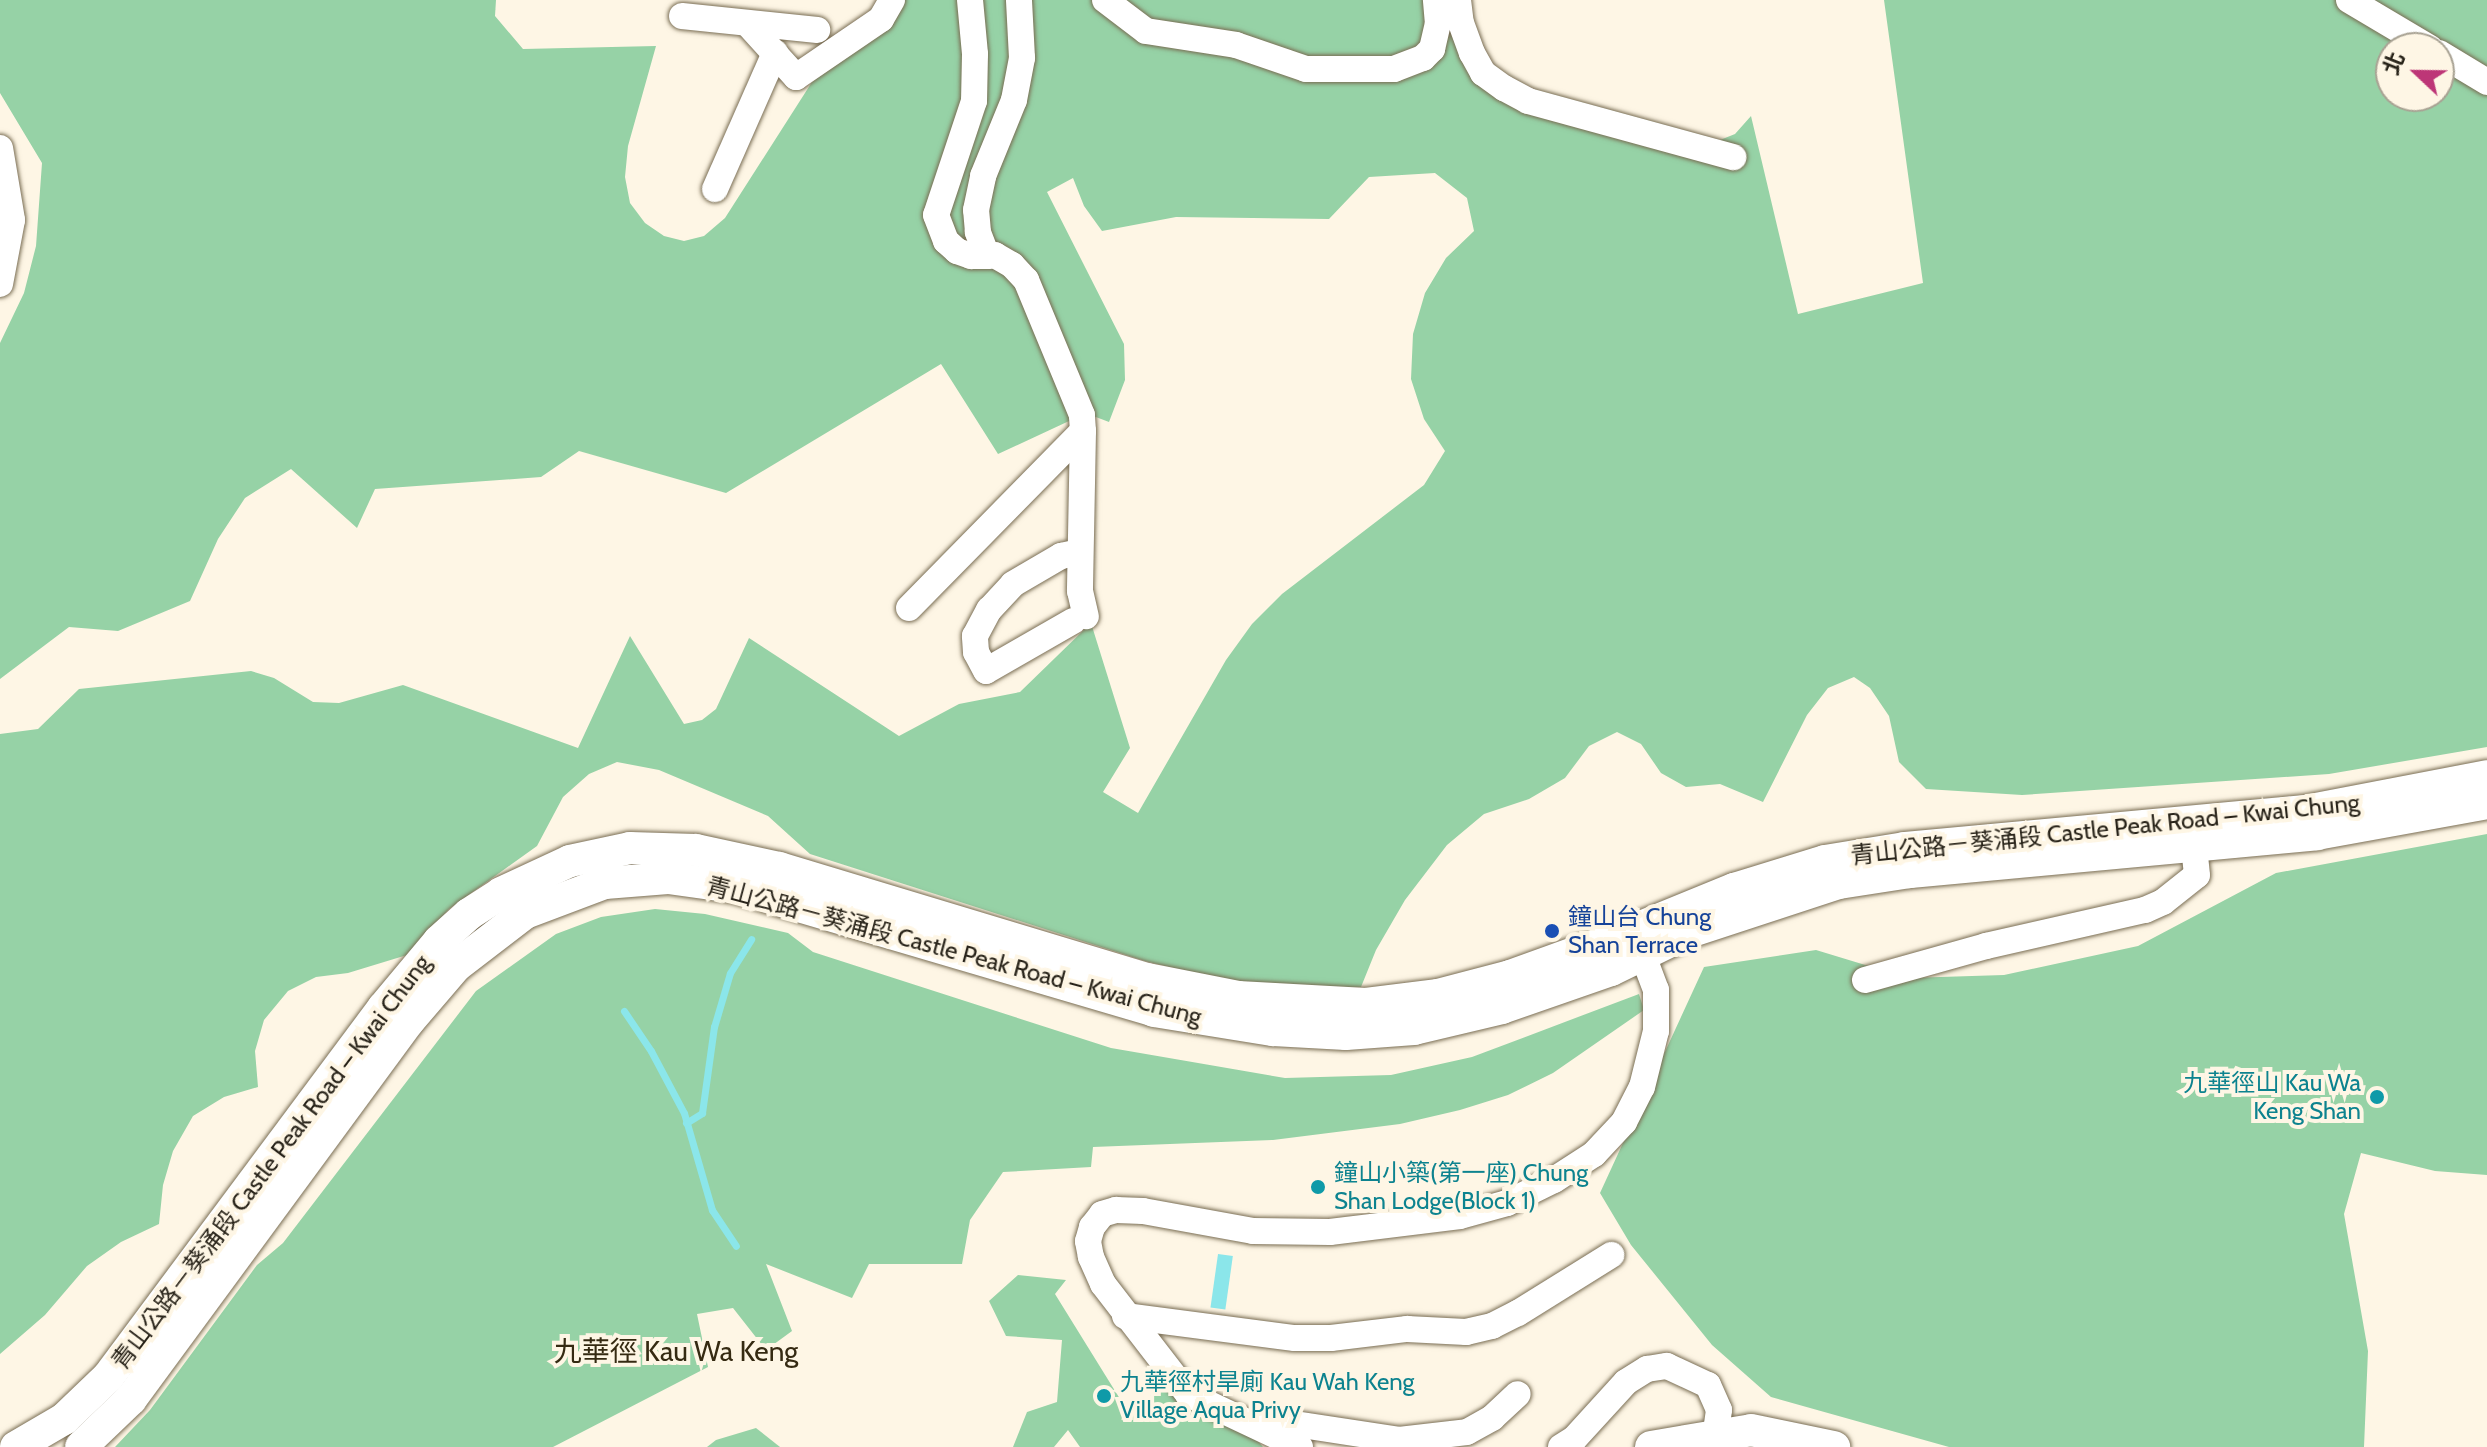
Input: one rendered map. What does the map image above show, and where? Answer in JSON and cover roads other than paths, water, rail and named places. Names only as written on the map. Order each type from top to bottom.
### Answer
[{"type":"main road","name":"青山公路－葵涌段 Castle Peak Road – Kwai Chung","points":[[81,1447],[131,1399],[440,983],[489,938],[525,913],[580,889],[637,878],[668,878],[734,887],[1143,1008],[1237,1026],[1309,1033],[1384,1032],[1474,1016],[1589,978],[1638,942],[1762,879],[1852,855],[2311,810],[2487,776]]},
{"type":"main road","name":"青山公路－葵涌段 Castle Peak Road – Kwai Chung","points":[[16,1447],[64,1419],[117,1367],[383,1008],[439,941],[469,914],[501,893],[570,861],[630,848],[696,850],[738,858],[1147,979],[1196,990],[1281,1001],[1366,1004],[1438,995],[1638,942],[1689,932],[1771,904],[1862,879],[2366,827],[2487,803]]},
{"type":"main road","points":[[1651,1447],[1723,1443],[1751,1430],[1789,1442],[1834,1447]]},
{"type":"street","points":[[747,23],[796,77],[881,19],[892,0]]},
{"type":"street","points":[[970,0],[975,54],[974,101],[936,215],[939,232],[957,251],[971,256],[995,255],[1012,265],[1026,280],[1082,415],[1083,431],[1080,619],[986,671],[976,652],[975,636],[989,610],[1013,584],[1061,556],[1080,552]]},
{"type":"street","points":[[987,256],[978,232],[976,210],[983,176],[1014,100],[1022,58],[1019,0]]},
{"type":"street","points":[[1105,0],[1146,31],[1236,45],[1306,69],[1394,69],[1423,58],[1432,49],[1438,24],[1436,0]]},
{"type":"street","points":[[1458,0],[1461,23],[1472,53],[1483,73],[1504,88],[1528,101],[1733,157]]},
{"type":"street","points":[[2349,0],[2403,32]]},
{"type":"street","points":[[682,16],[817,30]]},
{"type":"street","points":[[715,189],[775,53]]},
{"type":"street","points":[[2455,63],[2487,82]]},
{"type":"street","points":[[0,148],[12,220],[0,284]]},
{"type":"street","points":[[909,608],[1083,431]]},
{"type":"street","points":[[1865,980],[1986,946],[2145,910],[2163,902],[2197,875],[2194,847]]},
{"type":"street","points":[[1300,1447],[1188,1394],[1125,1316],[1091,1257],[1088,1241],[1092,1227],[1102,1214],[1116,1210],[1143,1211],[1253,1231],[1330,1232],[1460,1216],[1507,1203],[1554,1180],[1594,1154],[1624,1122],[1642,1087],[1656,1031],[1656,990],[1638,942]]},
{"type":"street","points":[[1125,1316],[1295,1338],[1331,1338],[1407,1329],[1466,1332],[1505,1320],[1611,1255]]},
{"type":"street","points":[[1561,1447],[1574,1439],[1626,1382],[1647,1369],[1667,1366],[1708,1385],[1719,1410],[1723,1443]]},
{"type":"street","points":[[1254,1424],[1295,1424],[1399,1440],[1467,1432],[1492,1418],[1518,1394]]},
{"type":"water","points":[[1218,1254],[1233,1256],[1225,1310],[1210,1307]]},
{"type":"waterway","points":[[686,1123],[702,1113],[714,1027],[730,973],[751,939]]},
{"type":"waterway","points":[[624,1011],[651,1051],[684,1113],[712,1210],[736,1246]]},
{"type":"place","name":"鐘山台 Chung Shan Terrace","points":[[1552,931]]},
{"type":"place","name":"九華徑山 Kau Wa Keng Shan","points":[[2377,1097]]},
{"type":"place","name":"鐘山小築(第一座) Chung Shan Lodge(Block 1)","points":[[1318,1187]]},
{"type":"place","name":"九華徑村旱廁 Kau Wah Keng Village Aqua Privy","points":[[1104,1396]]},
{"type":"district","name":"九華徑 Kau Wa Keng","points":[[676,1351]]}]
